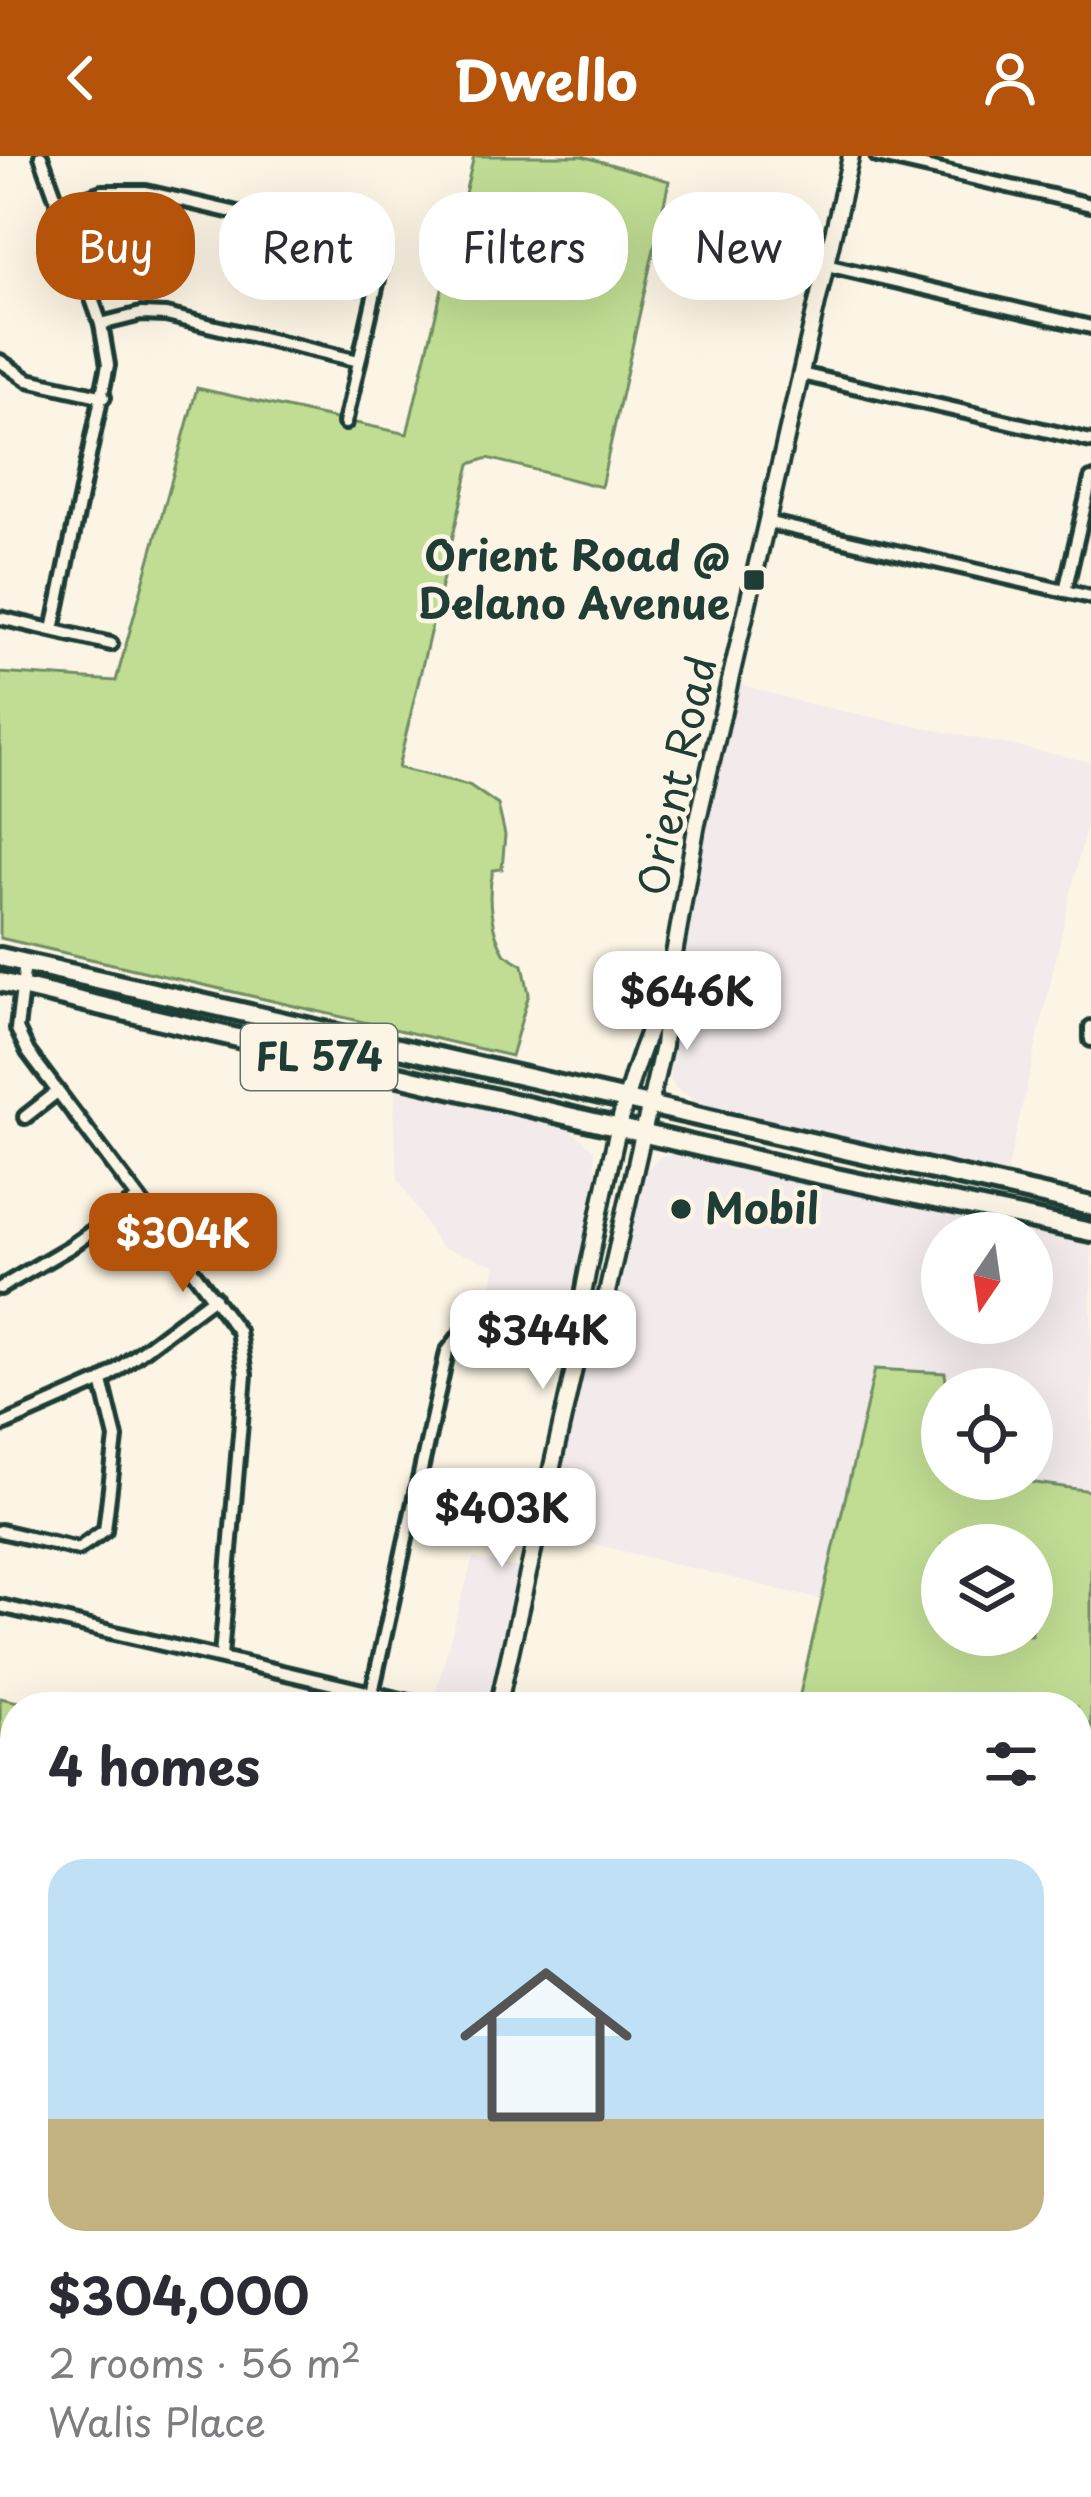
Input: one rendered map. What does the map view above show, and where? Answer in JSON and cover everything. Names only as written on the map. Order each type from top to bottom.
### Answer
[{"type":"main road","points":[[0,957],[1091,1206]]},
{"type":"main road","name":"FL 574","points":[[0,982],[643,1134],[1091,1232]]},
{"type":"street","points":[[41,156],[54,192]]},
{"type":"street","name":"Orient Road","points":[[578,1352],[602,1319],[663,1046],[696,828],[851,156]]},
{"type":"street","points":[[877,156],[1091,205]]},
{"type":"street","points":[[195,203],[367,243],[381,266],[345,422]]},
{"type":"street","points":[[826,265],[1091,327]]},
{"type":"street","points":[[53,630],[108,365],[93,300]]},
{"type":"street","points":[[101,324],[141,314],[166,315],[359,361]]},
{"type":"street","points":[[0,361],[28,380],[104,397]]},
{"type":"street","points":[[801,374],[1091,441]]},
{"type":"street","points":[[1065,591],[1091,479]]},
{"type":"street","points":[[766,522],[1091,597]]},
{"type":"street","points":[[0,618],[110,644]]},
{"type":"street","points":[[25,963],[17,1029],[28,1052],[238,1331],[245,1376],[221,1656]]},
{"type":"street","name":"Orient Road","points":[[501,1692],[578,1352],[578,1318],[619,1128],[641,1042],[668,989]]},
{"type":"street","points":[[1091,1027],[1091,1040]]},
{"type":"street","points":[[25,1117],[57,1092]]},
{"type":"street","points":[[0,1288],[70,1247],[136,1200]]},
{"type":"street","points":[[0,1426],[102,1381],[214,1297]]},
{"type":"street","points":[[372,1692],[447,1352],[460,1335],[472,1331],[578,1352]]},
{"type":"street","points":[[0,1531],[78,1549],[105,1529],[116,1438],[102,1381]]},
{"type":"street","points":[[0,1606],[368,1692]]},
{"type":"shaded area","points":[[735,683],[804,703],[1091,762],[1091,804],[1007,1173],[705,1106],[671,1080],[669,1051],[691,910]]},
{"type":"shaded area","points":[[396,1085],[570,1130],[594,1150],[596,1174],[561,1342],[483,1325],[496,1265],[440,1247],[398,1178]]},
{"type":"shaded area","points":[[682,1152],[952,1212],[921,1212],[921,1344],[1053,1344],[1053,1235],[1091,1243],[1091,1491],[1053,1486],[1053,1368],[876,1369],[822,1600],[541,1531],[580,1366],[595,1369],[647,1170],[662,1156]]},
{"type":"shaded area","points":[[473,1558],[522,1569],[496,1692],[436,1692]]},
{"type":"green space","points":[[474,156],[582,156],[669,181],[667,192],[652,192],[652,258],[601,487],[488,458],[470,464],[398,768],[469,785],[498,805],[505,835],[502,869],[493,870],[491,880],[491,913],[505,954],[523,965],[529,994],[511,1056],[0,938],[0,673],[116,681],[197,388],[340,420],[339,427],[348,429],[351,422],[407,434],[439,300],[628,300],[628,192],[465,192]]},
{"type":"green space","points":[[875,1369],[921,1372],[921,1500],[1053,1500],[1053,1486],[1091,1491],[1091,1692],[800,1692]]},
{"type":"place","name":"Orient Road @ Delano Avenue","points":[[754,580]]},
{"type":"place","name":"Mobil","points":[[681,1209]]}]
